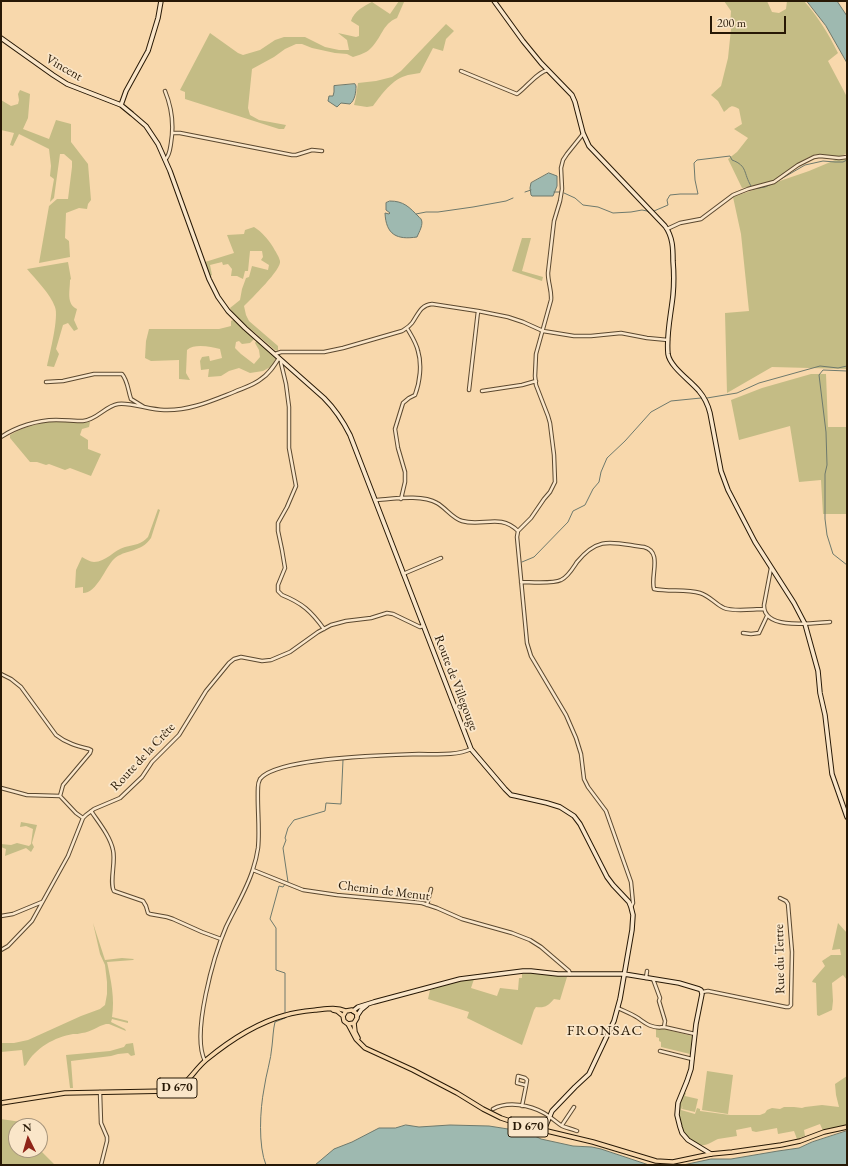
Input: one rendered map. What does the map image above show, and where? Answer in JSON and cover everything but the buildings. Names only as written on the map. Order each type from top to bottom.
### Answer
[{"type":"main road","name":"D 670","points":[[1,1104],[65,1093],[169,1091],[184,1084],[205,1061],[248,1030],[259,1025],[278,1017],[293,1013],[330,1009],[346,1011]]},
{"type":"main road","points":[[330,1009],[337,1011],[343,1016],[344,1021],[348,1024],[354,1023]]},
{"type":"main road","points":[[343,1016],[346,1011],[350,1010],[357,1016],[357,1020],[354,1023],[355,1032],[360,1043]]},
{"type":"main road","name":"D 670","points":[[348,1024],[352,1034],[365,1048],[438,1083],[491,1114],[511,1122],[593,1142],[660,1162],[673,1162],[711,1154],[791,1143],[847,1126]]},
{"type":"street","points":[[121,105],[126,91],[148,51],[158,18],[161,1]]},
{"type":"street","points":[[494,1],[523,41],[574,97],[583,134],[592,150],[621,178],[668,229],[673,246],[674,282],[668,340],[669,359],[698,390],[707,404],[721,471],[728,490],[755,542],[794,602],[805,624],[816,660],[832,770],[847,817]]},
{"type":"street","name":"Vincent","points":[[1,38],[67,84],[121,105],[139,119],[149,130],[158,144],[209,279],[218,297],[232,315],[275,354]]},
{"type":"street","points":[[461,71],[517,94],[544,70],[548,70]]},
{"type":"street","points":[[165,91],[171,110],[173,134],[169,154],[165,161]]},
{"type":"street","points":[[173,134],[180,132],[292,155],[312,150],[322,151]]},
{"type":"street","points":[[544,1130],[549,1116],[556,1107],[589,1074],[607,1037],[618,1008],[633,925],[631,907],[633,897],[630,882],[606,811],[588,787],[584,778],[581,753],[566,715],[531,656],[527,642],[517,537],[518,531],[531,518],[550,492],[555,482],[554,455],[550,423],[535,376],[536,354],[551,300],[548,273],[554,222],[562,189],[561,168],[563,160],[583,134]]},
{"type":"street","points":[[668,229],[680,223],[701,219],[733,195],[774,182],[798,165],[814,157],[847,157]]},
{"type":"street","points":[[275,354],[281,352],[318,352],[343,348],[402,331],[413,322],[421,308],[428,304],[478,311],[516,319],[543,331],[574,336],[583,337],[621,333],[668,340]]},
{"type":"street","points":[[469,390],[478,311]]},
{"type":"street","points":[[401,498],[405,482],[405,472],[398,448],[395,429],[403,404],[415,394],[418,387],[420,364],[414,338],[407,328]]},
{"type":"street","name":"Route de Villegouge","points":[[275,354],[324,398],[339,416],[350,435],[471,749],[505,789],[512,795],[560,807],[574,816],[580,824],[607,877],[629,902],[631,907]]},
{"type":"street","points":[[1,437],[21,427],[36,423],[57,420],[90,420],[108,408],[118,404],[163,410],[190,408],[256,383],[267,374],[280,359]]},
{"type":"street","points":[[280,359],[289,407],[289,440],[296,486],[278,523],[278,531],[285,568],[279,581],[278,590],[280,594],[304,606],[324,629],[346,621],[371,618],[387,613],[393,614],[420,627],[423,626]]},
{"type":"street","points":[[46,382],[64,381],[94,374],[122,374],[126,380],[131,399],[129,405]]},
{"type":"street","points":[[482,391],[522,385],[536,381]]},
{"type":"street","points":[[131,399],[146,408]]},
{"type":"street","points":[[375,500],[401,498],[431,500],[438,503],[452,515],[461,520],[476,522],[500,521],[511,525],[518,531]]},
{"type":"street","points":[[521,582],[555,582],[562,580],[592,547],[600,543],[607,542],[648,548],[654,559],[654,588],[701,593],[710,597],[715,603],[723,608],[730,610],[764,609]]},
{"type":"street","points":[[403,574],[441,558]]},
{"type":"street","points":[[771,567],[764,609],[767,616],[782,623],[805,624],[830,622]]},
{"type":"street","points":[[743,633],[759,633],[767,616]]},
{"type":"street","name":"Route de la Crête","points":[[1,950],[8,946],[32,921],[68,856],[83,818],[91,811],[120,798],[142,777],[152,762],[179,735],[203,696],[225,667],[234,659],[241,657],[262,661],[273,659],[290,652],[324,629]]},
{"type":"street","points":[[1,674],[11,678],[21,687],[56,735],[72,744],[91,750],[63,785],[60,796]]},
{"type":"street","points":[[205,1061],[201,1045],[202,1014],[208,981],[221,939],[253,870],[258,849],[258,787],[260,779],[265,774],[289,765],[317,760],[456,753],[465,752],[471,749]]},
{"type":"street","points":[[1,788],[27,795],[60,796],[76,813],[83,818]]},
{"type":"street","points":[[91,811],[113,849],[114,862],[112,886],[114,891],[143,900],[148,914],[167,916],[221,939]]},
{"type":"street","name":"Chemin de Menut","points":[[253,870],[303,890],[427,905],[462,919],[512,933],[530,940],[546,951],[569,971],[570,974]]},
{"type":"street","points":[[427,905],[431,889]]},
{"type":"street","name":"Rue du Tertre","points":[[702,992],[708,990],[786,1007],[791,1005],[791,931],[788,904],[780,898]]},
{"type":"street","points":[[1,916],[13,914],[42,902]]},
{"type":"street","points":[[353,1011],[358,1007],[453,981],[473,977],[531,971],[570,974],[624,974],[679,983],[699,989],[702,992],[692,1059],[687,1081],[677,1109],[678,1121],[682,1133],[688,1140],[711,1154]]},
{"type":"street","points":[[646,978],[647,971]]},
{"type":"street","points":[[654,979],[665,1021],[664,1028]]},
{"type":"street","points":[[357,1016],[368,1004]]},
{"type":"street","points":[[618,1008],[648,1025],[695,1034]]},
{"type":"street","points":[[660,1051],[692,1059]]},
{"type":"street","points":[[522,1106],[526,1086],[527,1080],[518,1076],[517,1082],[526,1086]]},
{"type":"street","points":[[100,1092],[101,1123],[107,1137],[101,1165]]},
{"type":"street","points":[[493,1108],[513,1104],[522,1106],[536,1110],[549,1116],[562,1125],[577,1131]]},
{"type":"street","points":[[562,1125],[574,1107]]},
{"type":"shaded area","points":[[399,1],[404,2],[397,18],[388,24],[374,45],[364,53],[353,57],[347,54],[335,53],[312,48],[302,44],[296,44],[252,69],[248,108],[250,115],[259,120],[286,125],[284,129],[279,129],[185,99],[185,92],[180,90],[210,33],[243,55],[260,50],[275,40],[284,37],[305,37],[325,47],[339,50],[349,50],[347,40],[338,33],[356,37],[359,36],[359,26],[351,21],[352,17],[357,12],[372,2],[390,14]]},
{"type":"shaded area","points":[[724,1],[767,1],[772,12],[779,13],[786,9],[787,1],[804,1],[814,13],[831,39],[838,53],[828,61],[847,96],[847,153],[838,156],[814,155],[769,183],[742,188],[728,159],[737,152],[748,138],[734,129],[742,124],[739,109],[731,106],[724,112],[718,101],[711,95],[721,86],[728,58],[731,11]]},
{"type":"shaded area","points":[[446,24],[454,31],[446,39],[443,51],[433,48],[420,73],[402,77],[392,83],[373,106],[367,107],[354,105],[358,83],[392,77],[401,71]]},
{"type":"shaded area","points":[[20,90],[30,94],[28,118],[23,129],[49,139],[56,120],[71,124],[71,142],[88,164],[91,200],[87,209],[79,208],[66,213],[65,238],[69,241],[70,257],[39,263],[49,206],[57,199],[68,199],[72,161],[64,154],[60,154],[54,198],[50,202],[54,179],[50,176],[51,166],[49,149],[19,134],[13,146],[10,145],[14,133],[1,130],[1,100],[11,106],[18,104],[18,94]]},
{"type":"shaded area","points":[[847,155],[847,369],[772,367],[727,393],[725,313],[749,311],[741,234],[733,197],[809,171]]},
{"type":"shaded area","points":[[254,227],[269,241],[280,261],[271,277],[244,306],[249,321],[278,346],[278,351],[235,316],[230,308],[240,300],[242,289],[246,278],[249,277],[252,266],[268,270],[269,265],[261,260],[263,257],[262,251],[250,251],[248,271],[245,271],[243,279],[237,276],[231,276],[232,269],[228,264],[223,265],[222,262],[210,265],[212,275],[210,276],[205,262],[234,253],[227,235],[244,234],[245,230]]},
{"type":"shaded area","points":[[522,238],[531,238],[522,271],[543,277],[542,281],[512,271]]},
{"type":"shaded area","points":[[68,262],[71,279],[69,297],[71,304],[77,309],[74,320],[78,329],[74,331],[68,323],[63,325],[56,349],[59,354],[54,367],[47,366],[55,327],[55,307],[46,292],[27,269]]},
{"type":"shaded area","points":[[235,319],[238,324],[255,338],[250,343],[242,344],[239,341],[236,342],[235,348],[254,364],[260,357],[259,350],[255,343],[257,340],[276,357],[272,366],[263,371],[250,373],[239,368],[229,371],[221,376],[208,377],[209,369],[201,370],[200,361],[202,357],[209,356],[210,361],[222,358],[220,349],[203,346],[194,347],[187,350],[186,373],[190,380],[179,379],[179,360],[151,361],[145,358],[146,341],[149,329],[219,329],[231,326],[231,321]]},
{"type":"shaded area","points":[[811,374],[826,374],[828,427],[847,427],[847,514],[823,514],[821,480],[799,482],[790,426],[739,440],[731,400],[762,388]]},
{"type":"shaded area","points":[[56,421],[90,422],[89,427],[82,429],[80,435],[88,440],[88,449],[101,454],[91,476],[70,468],[65,470],[49,464],[46,465],[37,462],[30,462],[10,438],[10,435],[27,427]]},
{"type":"shaded area","points":[[158,509],[160,510],[151,538],[147,543],[138,549],[118,556],[114,559],[97,585],[88,592],[83,593],[83,587],[75,588],[76,570],[82,557],[91,562],[102,560],[125,547],[138,544],[143,541],[148,537]]},
{"type":"shaded area","points":[[21,822],[37,825],[32,843],[34,847],[31,852],[26,848],[5,856],[6,849],[1,847],[1,844],[11,845],[17,843],[29,846],[31,844],[33,829],[26,826],[20,827]]},
{"type":"shaded area","points":[[93,923],[105,960],[122,958],[134,959],[107,962],[113,996],[112,1017],[128,1021],[128,1023],[112,1019],[111,1022],[125,1029],[126,1031],[106,1024],[79,1034],[66,1035],[46,1044],[35,1053],[24,1066],[22,1050],[1,1052],[1,1043],[14,1043],[28,1040],[100,1009],[105,1005],[107,982],[105,965],[100,954]]},
{"type":"shaded area","points":[[838,923],[847,933],[847,980],[843,975],[832,983],[832,1010],[819,1016],[817,1015],[816,983],[812,982],[825,966],[822,961],[831,955],[841,955],[840,949],[832,950]]},
{"type":"shaded area","points":[[531,973],[567,977],[560,1000],[554,999],[546,1006],[536,1007],[534,1010],[522,1045],[467,1018],[469,1012],[428,999],[430,990],[462,980],[474,979],[471,988],[497,996],[500,988],[518,990],[519,978],[522,978],[522,974]]},
{"type":"shaded area","points":[[656,1029],[664,1029],[692,1036],[690,1054],[661,1047],[659,1038],[656,1037]]},
{"type":"shaded area","points":[[133,1043],[135,1055],[131,1056],[128,1053],[71,1061],[73,1088],[70,1088],[66,1055],[110,1051],[124,1047],[126,1044]]},
{"type":"shaded area","points":[[707,1071],[733,1075],[728,1114],[702,1110]]},
{"type":"shaded area","points":[[847,1076],[847,1125],[823,1131],[820,1124],[804,1130],[805,1136],[797,1139],[794,1131],[778,1134],[777,1128],[756,1132],[752,1131],[751,1127],[736,1130],[737,1136],[718,1139],[708,1144],[701,1145],[690,1139],[685,1134],[680,1123],[679,1111],[684,1093],[686,1093],[685,1096],[698,1099],[695,1112],[682,1109],[683,1105],[681,1110],[695,1114],[697,1108],[700,1109],[700,1111],[730,1115],[760,1115],[772,1108],[802,1108],[822,1105],[839,1107],[835,1084]]},
{"type":"shaded area","points":[[1,1119],[8,1120],[8,1158],[48,1158],[55,1165],[1,1165]]},
{"type":"water","points":[[807,1],[837,1],[847,16],[847,63],[826,26]]},
{"type":"water","points":[[355,84],[355,96],[350,104],[341,103],[337,107],[328,101],[329,96],[333,96],[334,86]]},
{"type":"water","points":[[549,173],[557,176],[557,186],[553,196],[532,196],[530,188],[531,183]]},
{"type":"water","points":[[390,201],[399,202],[406,205],[421,219],[422,226],[417,237],[398,237],[390,231],[385,213],[390,213],[386,210],[386,203]]},
{"type":"water","points":[[406,1125],[419,1127],[450,1125],[489,1126],[527,1132],[541,1139],[573,1146],[601,1149],[649,1165],[315,1165],[334,1149],[352,1142],[379,1128],[395,1128]]},
{"type":"water","points":[[847,1131],[847,1165],[683,1165],[711,1159],[731,1159],[799,1148],[812,1142]]},
{"type":"waterway","points":[[654,211],[668,205],[667,200],[670,195],[698,194],[694,163],[697,160],[730,156],[732,160],[743,167],[751,186]]},
{"type":"waterway","points":[[753,189],[765,187],[774,183],[805,165],[823,161],[843,162],[847,160]]},
{"type":"waterway","points":[[525,192],[531,190]]},
{"type":"waterway","points":[[554,192],[560,192]]},
{"type":"waterway","points":[[564,193],[575,198],[583,205],[598,207],[613,213],[642,210],[649,213]]},
{"type":"waterway","points":[[416,214],[473,207],[506,201],[513,198]]},
{"type":"waterway","points":[[707,398],[737,393],[759,383],[820,366],[838,368],[847,366]]},
{"type":"waterway","points":[[847,371],[823,370],[819,375],[826,432],[827,465],[825,474],[825,519],[827,535],[833,554],[847,565]]},
{"type":"waterway","points":[[522,562],[534,557],[568,522],[573,511],[585,505],[593,489],[599,482],[601,472],[607,458],[625,441],[651,412],[671,401],[701,398]]},
{"type":"waterway","points":[[288,882],[283,848],[288,828],[294,820],[325,811],[326,803],[341,804],[343,760]]},
{"type":"waterway","points":[[285,884],[283,887],[279,886],[270,919],[276,928],[276,970],[285,973],[285,1012]]},
{"type":"waterway","points":[[266,1165],[263,1157],[261,1138],[263,1097],[271,1057],[275,1022],[285,1018]]},
{"type":"district","name":"FRONSAC","points":[[605,1031]]}]
